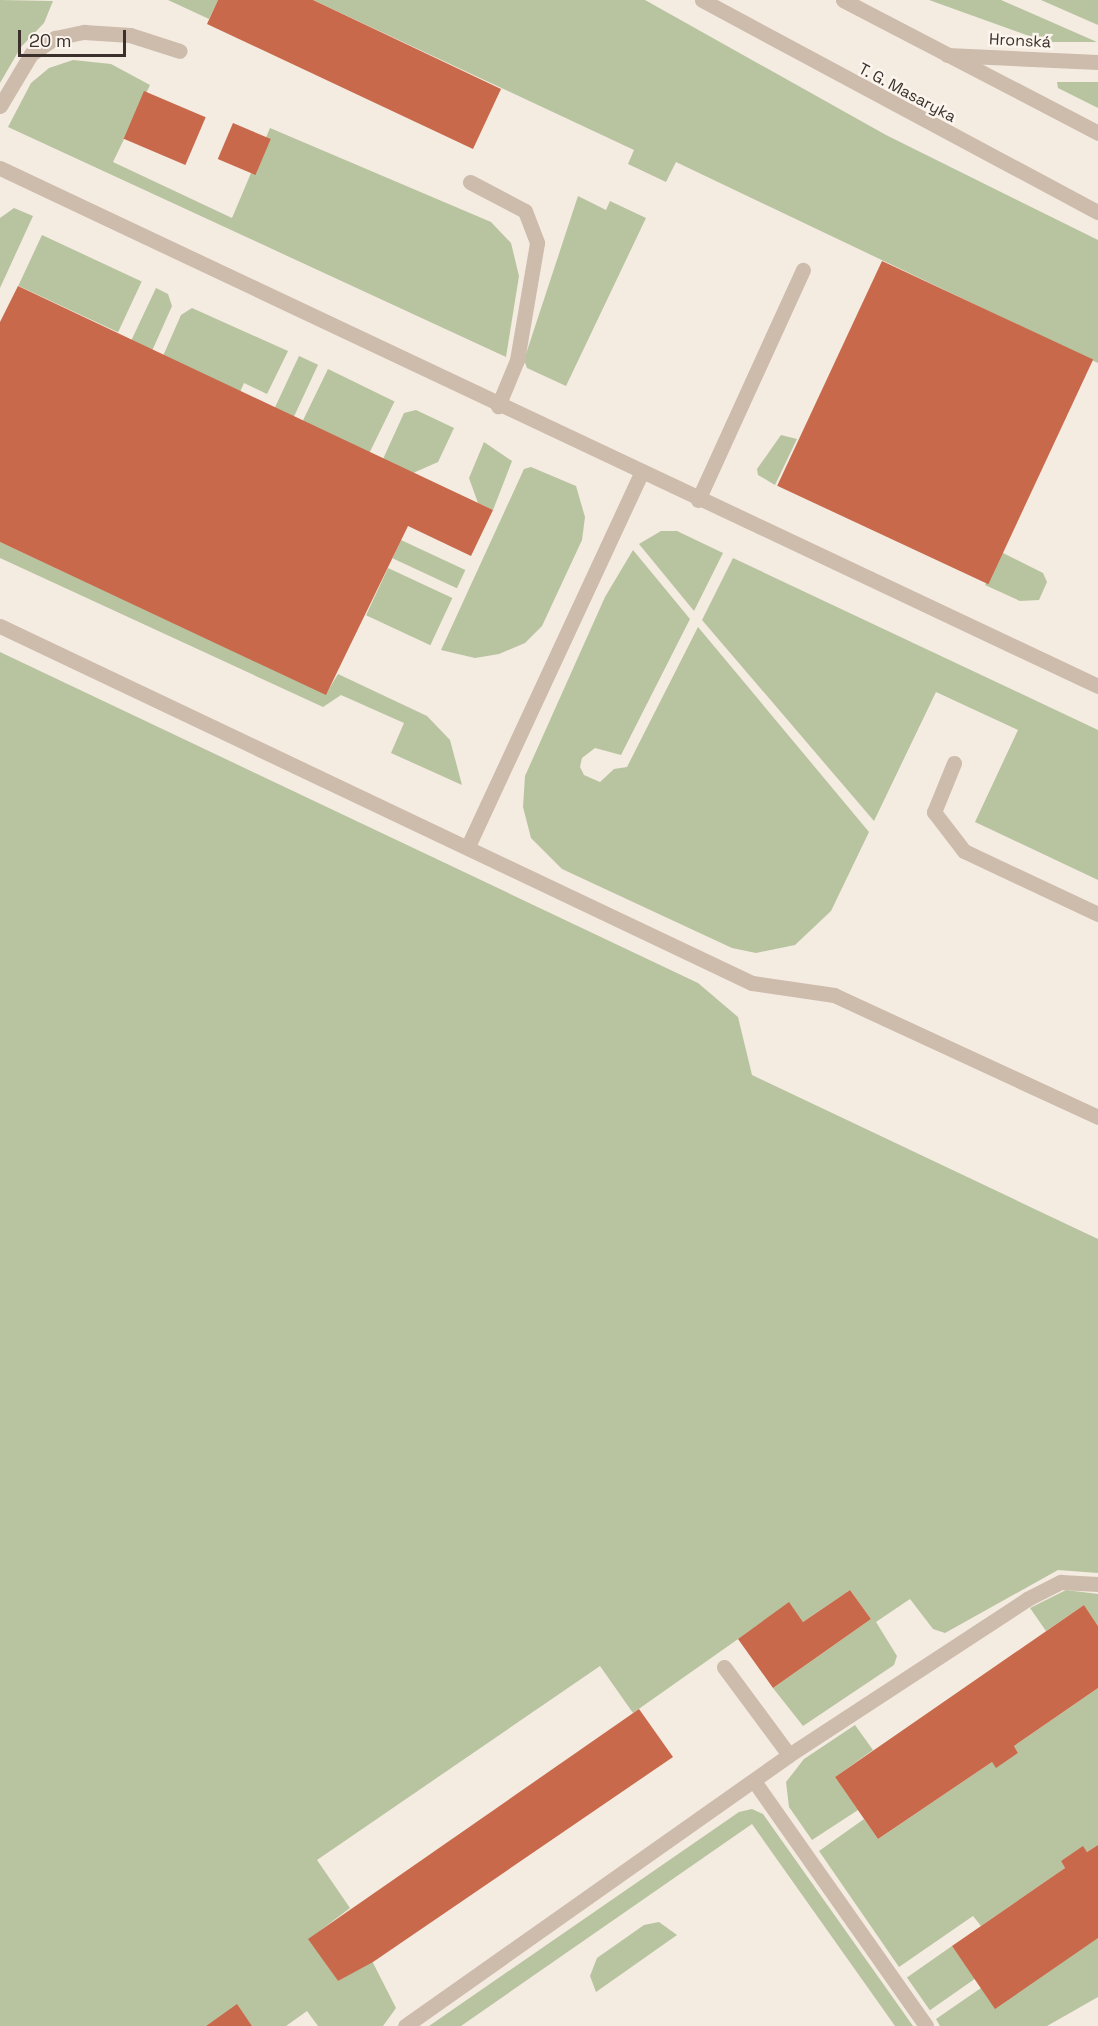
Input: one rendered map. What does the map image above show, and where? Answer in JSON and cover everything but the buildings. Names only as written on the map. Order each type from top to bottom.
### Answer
[{"type":"street","name":"T. G. Masaryka","points":[[702,0],[1098,212]]},
{"type":"street","points":[[843,0],[941,54],[1098,133]]},
{"type":"street","points":[[0,106],[31,54],[55,38],[84,32],[130,35],[180,51]]},
{"type":"street","name":"Hronská","points":[[941,54],[1098,62]]},
{"type":"street","points":[[0,168],[698,501],[1098,686]]},
{"type":"street","points":[[470,182],[525,211],[537,243],[517,360],[498,405]]},
{"type":"street","points":[[698,501],[803,270]]},
{"type":"street","points":[[469,844],[641,473]]},
{"type":"street","points":[[0,626],[752,982],[834,995],[1098,1117]]},
{"type":"street","points":[[954,763],[934,812],[964,851],[1098,914]]},
{"type":"street","points":[[405,2026],[789,1755],[1027,1599],[1061,1582],[1098,1584]]},
{"type":"street","points":[[724,1667],[789,1755]]},
{"type":"street","points":[[753,1781],[926,2026]]},
{"type":"green space","points":[[0,0],[53,1],[44,23],[21,47],[0,83]]},
{"type":"green space","points":[[168,0],[218,0],[209,19]]},
{"type":"green space","points":[[313,0],[645,0],[886,135],[1098,240],[1098,363],[676,162],[666,182],[628,164],[634,150]]},
{"type":"green space","points":[[929,0],[1001,0],[1097,42],[1046,42]]},
{"type":"green space","points":[[1041,0],[1098,0],[1098,25]]},
{"type":"green space","points":[[73,60],[111,64],[150,85],[113,162],[232,218],[270,128],[491,222],[511,243],[519,276],[506,357],[8,127],[31,83],[49,68]]},
{"type":"green space","points":[[1057,82],[1098,82],[1098,108],[1058,88]]},
{"type":"green space","points":[[578,196],[606,210],[610,201],[646,218],[566,386],[527,368],[524,360]]},
{"type":"green space","points":[[14,208],[33,216],[0,288],[0,218]]},
{"type":"green space","points":[[42,235],[142,281],[118,332],[18,286]]},
{"type":"green space","points":[[156,288],[168,294],[172,306],[152,351],[131,341]]},
{"type":"green space","points":[[192,308],[288,351],[267,394],[244,383],[240,392],[163,356],[181,315]]},
{"type":"green space","points":[[299,356],[318,365],[294,417],[274,409]]},
{"type":"green space","points":[[328,369],[395,401],[369,454],[303,421]]},
{"type":"green space","points":[[416,410],[454,428],[438,462],[413,473],[383,459],[404,413]]},
{"type":"green space","points":[[781,435],[797,439],[775,485],[758,475],[757,469]]},
{"type":"green space","points":[[484,442],[512,461],[493,510],[478,503],[469,478]]},
{"type":"green space","points":[[531,467],[576,486],[585,517],[582,540],[542,626],[525,643],[499,654],[475,658],[441,650],[524,469]]},
{"type":"green space","points":[[661,531],[677,531],[723,553],[694,611],[639,544]]},
{"type":"green space","points":[[401,540],[465,570],[457,588],[393,558]]},
{"type":"green space","points":[[0,542],[326,694],[338,674],[427,716],[450,740],[462,785],[391,753],[404,723],[341,695],[323,707],[0,558]]},
{"type":"green space","points":[[633,550],[690,619],[621,755],[595,748],[582,758],[580,767],[584,775],[600,782],[614,769],[627,767],[698,627],[869,832],[831,911],[795,945],[756,953],[732,948],[562,869],[531,838],[523,807],[525,776],[605,597]]},
{"type":"green space","points":[[1001,552],[1043,573],[1047,582],[1039,600],[1020,601],[985,585]]},
{"type":"green space","points":[[733,558],[1098,730],[1098,880],[975,822],[1018,730],[936,692],[874,821],[702,620]]},
{"type":"green space","points":[[388,568],[452,598],[430,645],[366,615]]},
{"type":"green space","points":[[0,652],[698,983],[738,1017],[752,1075],[1098,1239],[1098,1573],[1058,1570],[945,1633],[933,1629],[910,1599],[876,1622],[897,1656],[894,1665],[803,1726],[773,1688],[871,1619],[850,1590],[803,1622],[789,1603],[633,1713],[600,1666],[317,1860],[350,1908],[309,1939],[338,1981],[371,1959],[396,2008],[383,2026],[318,2026],[307,2011],[286,2026],[252,2026],[237,2005],[206,2026],[0,2026]]},
{"type":"green space","points":[[1066,1590],[1098,1594],[1098,1626],[1084,1605],[1046,1631],[1030,1608]]},
{"type":"green space","points":[[1098,1688],[1098,1845],[1087,1852],[1083,1847],[1061,1861],[1065,1868],[981,1926],[973,1916],[899,1967],[819,1851],[864,1819],[878,1839],[992,1762],[996,1767],[1018,1753],[1014,1746]]},
{"type":"green space","points":[[855,1725],[873,1750],[835,1777],[858,1810],[812,1840],[789,1807],[786,1782],[804,1759]]},
{"type":"green space","points":[[752,1809],[763,1814],[913,2026],[895,2026],[752,1824],[461,2026],[429,2026],[739,1812]]},
{"type":"green space","points":[[659,1922],[677,1935],[596,1992],[590,1976],[597,1958],[644,1925]]},
{"type":"green space","points":[[1098,1938],[1098,1997],[1047,2026],[940,2026],[936,2019],[981,1988]]},
{"type":"green space","points":[[952,1946],[975,1979],[930,2010],[907,1978]]}]
